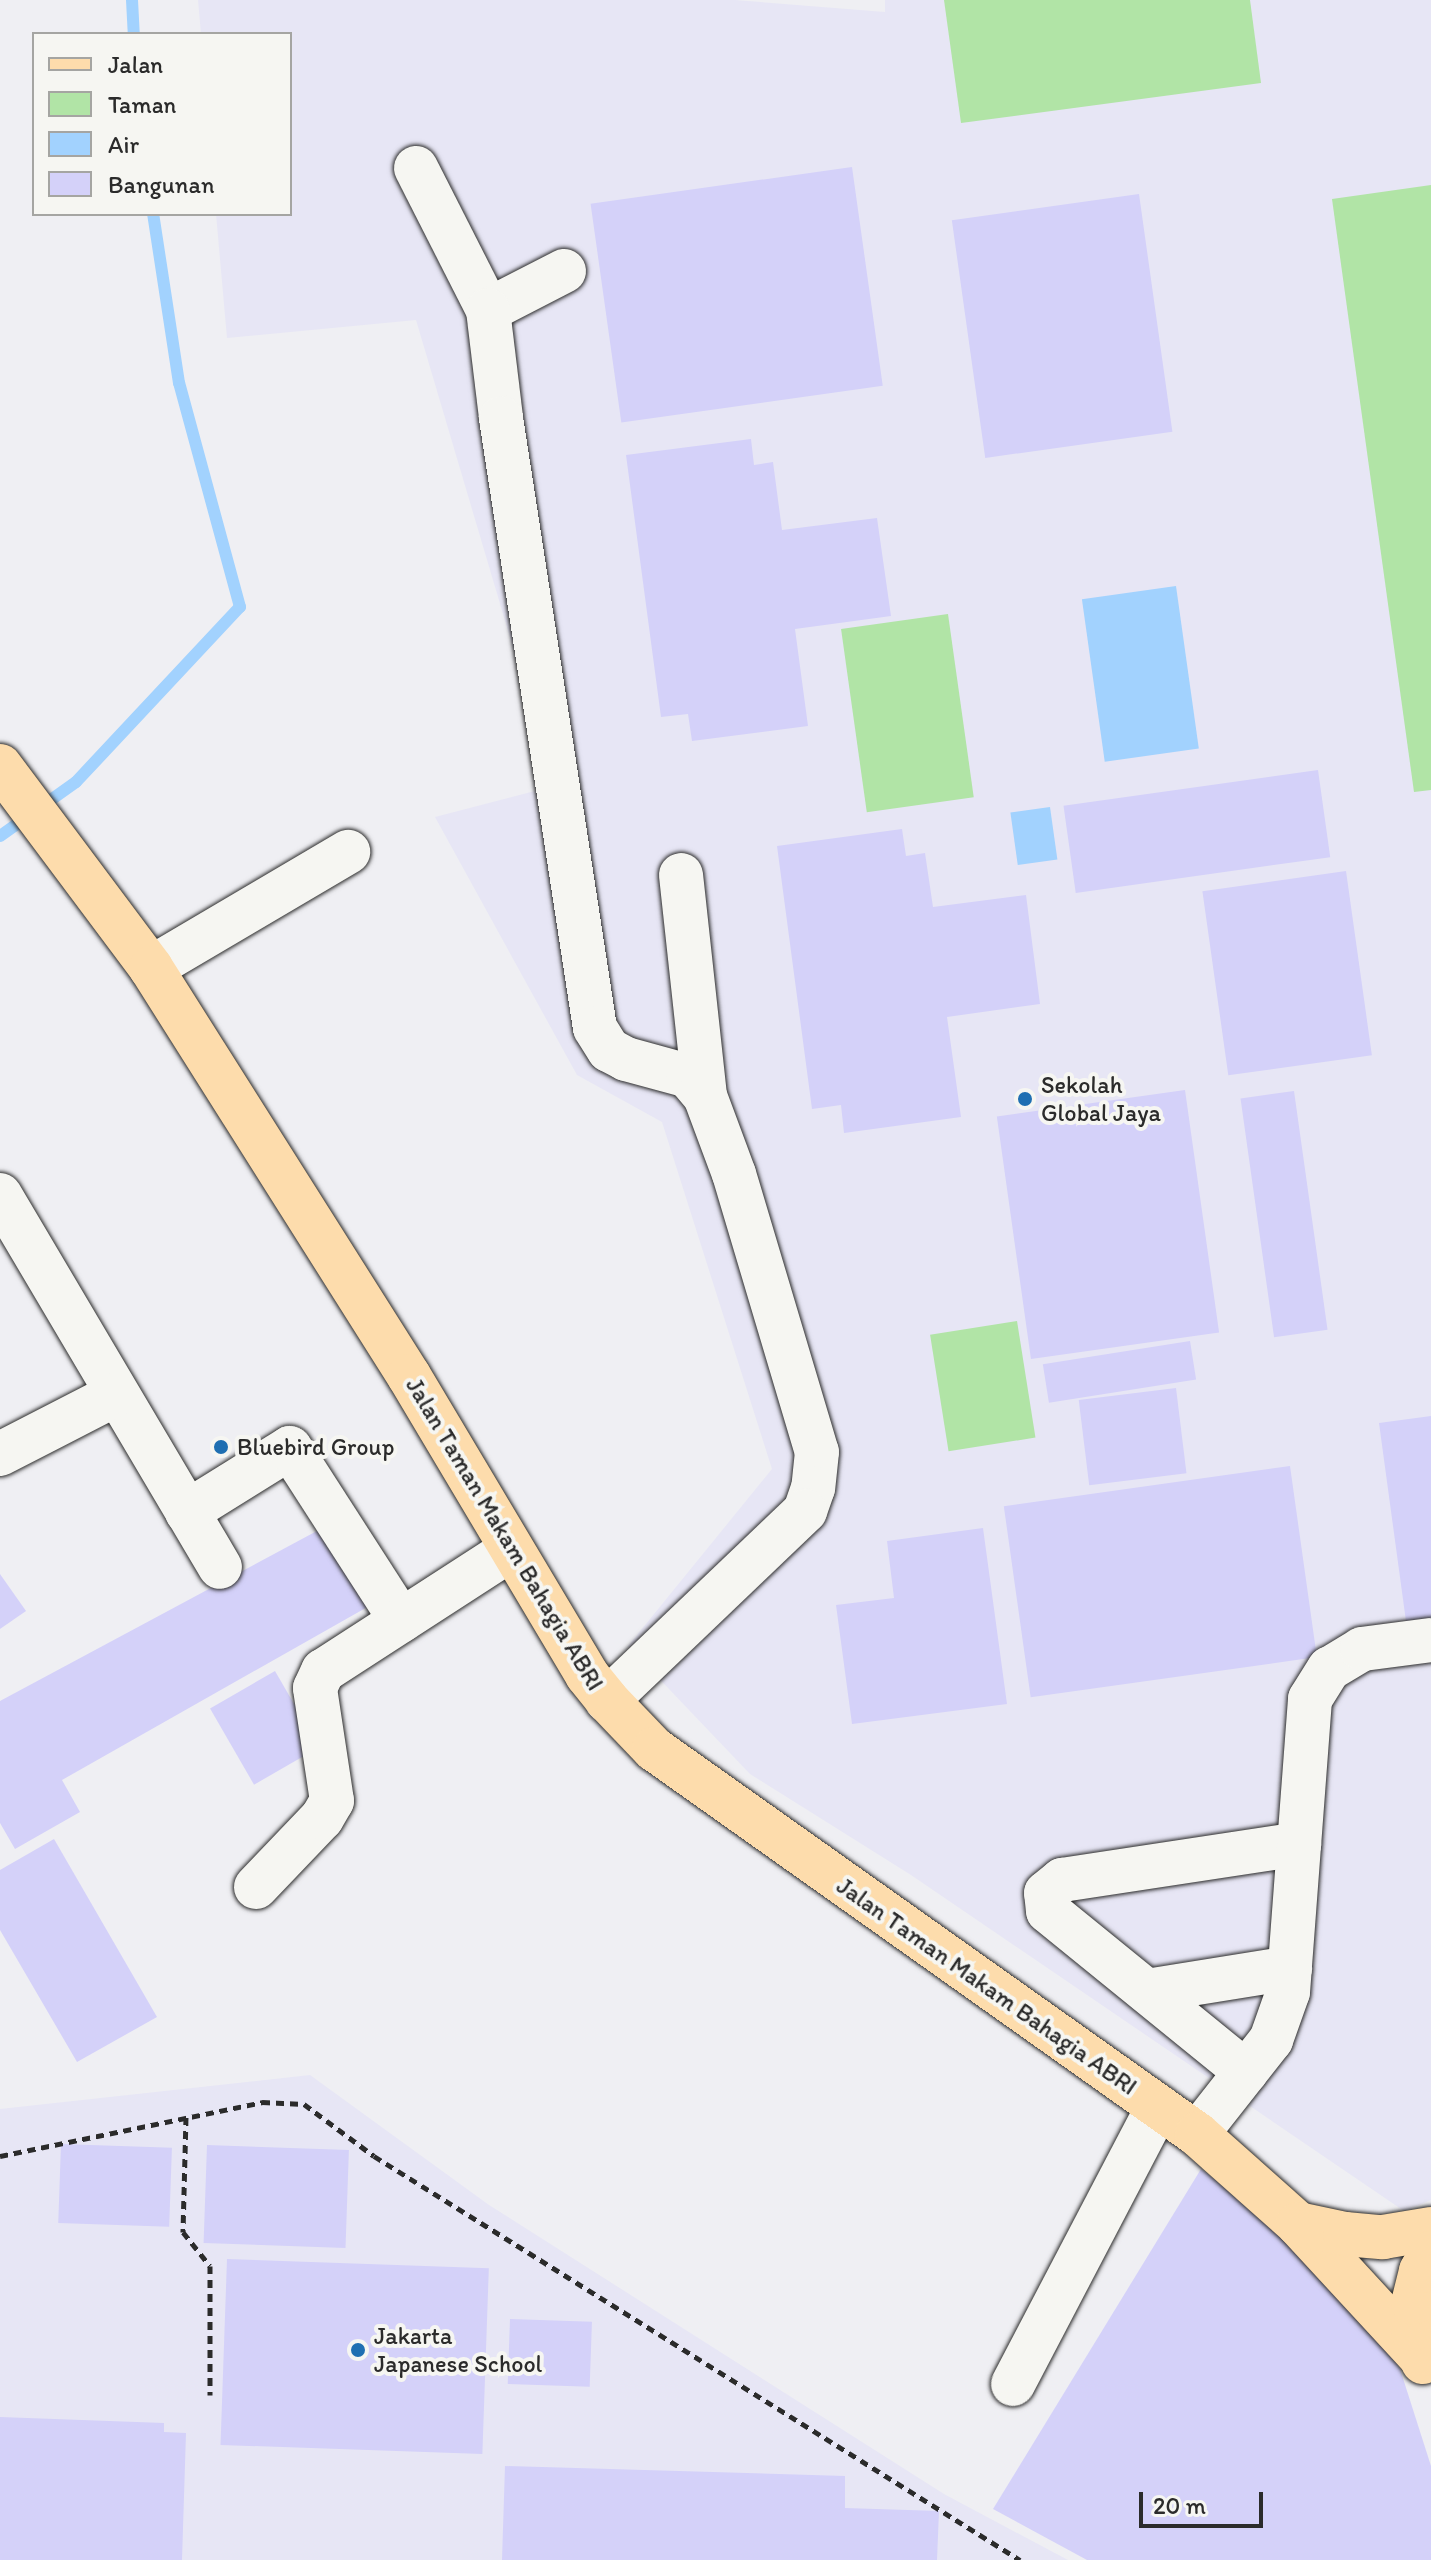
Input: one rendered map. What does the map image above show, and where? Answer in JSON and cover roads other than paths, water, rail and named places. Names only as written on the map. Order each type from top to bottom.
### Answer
[{"type":"main road","name":"Jalan Taman Makam Bahagia ABRI","points":[[3,769],[151,968],[409,1376],[587,1675],[607,1700],[654,1749],[1197,2134],[1298,2224],[1425,2367]]},
{"type":"main road","name":"Jalan Taman Makam Bahagia ABRI","points":[[1298,2224],[1345,2234],[1383,2237],[1431,2229]]},
{"type":"main road","points":[[1425,2367],[1413,2329],[1413,2303],[1421,2271],[1431,2253]]},
{"type":"lane","points":[[416,168],[488,310],[501,418],[595,1028],[609,1050],[626,1059],[688,1076],[705,1096]]},
{"type":"lane","points":[[488,310],[564,271]]},
{"type":"lane","points":[[151,968],[348,852]]},
{"type":"lane","points":[[607,1700],[805,1511],[813,1488],[817,1452],[734,1174],[705,1096],[681,875]]},
{"type":"lane","points":[[2,1203],[220,1567]]},
{"type":"lane","points":[[0,1454],[115,1395]]},
{"type":"lane","points":[[187,1512],[290,1448],[401,1620]]},
{"type":"lane","points":[[256,1887],[322,1818],[332,1801],[315,1688],[323,1671],[510,1550]]},
{"type":"lane","points":[[1197,2134],[1271,2040],[1288,1992],[1310,1699],[1329,1669],[1362,1649],[1431,1640]]},
{"type":"lane","points":[[1246,2072],[1048,1911],[1046,1893],[1062,1880],[1299,1844]]},
{"type":"lane","points":[[1147,1991],[1290,1968]]},
{"type":"lane","points":[[1013,2384],[1158,2107]]},
{"type":"water","points":[[1176,586],[1199,748],[1105,762],[1082,599]]},
{"type":"water","points":[[1050,807],[1057,859],[1018,865],[1010,813]]},
{"type":"waterway","points":[[132,0],[134,32]]},
{"type":"waterway","points":[[0,836],[76,782],[240,607],[179,383],[153,216]]},
{"type":"place","name":"Sekolah Global Jaya","points":[[1025,1099]]},
{"type":"place","name":"Bluebird Group","points":[[221,1447]]},
{"type":"place","name":"Jakarta Japanese School","points":[[358,2350]]}]
